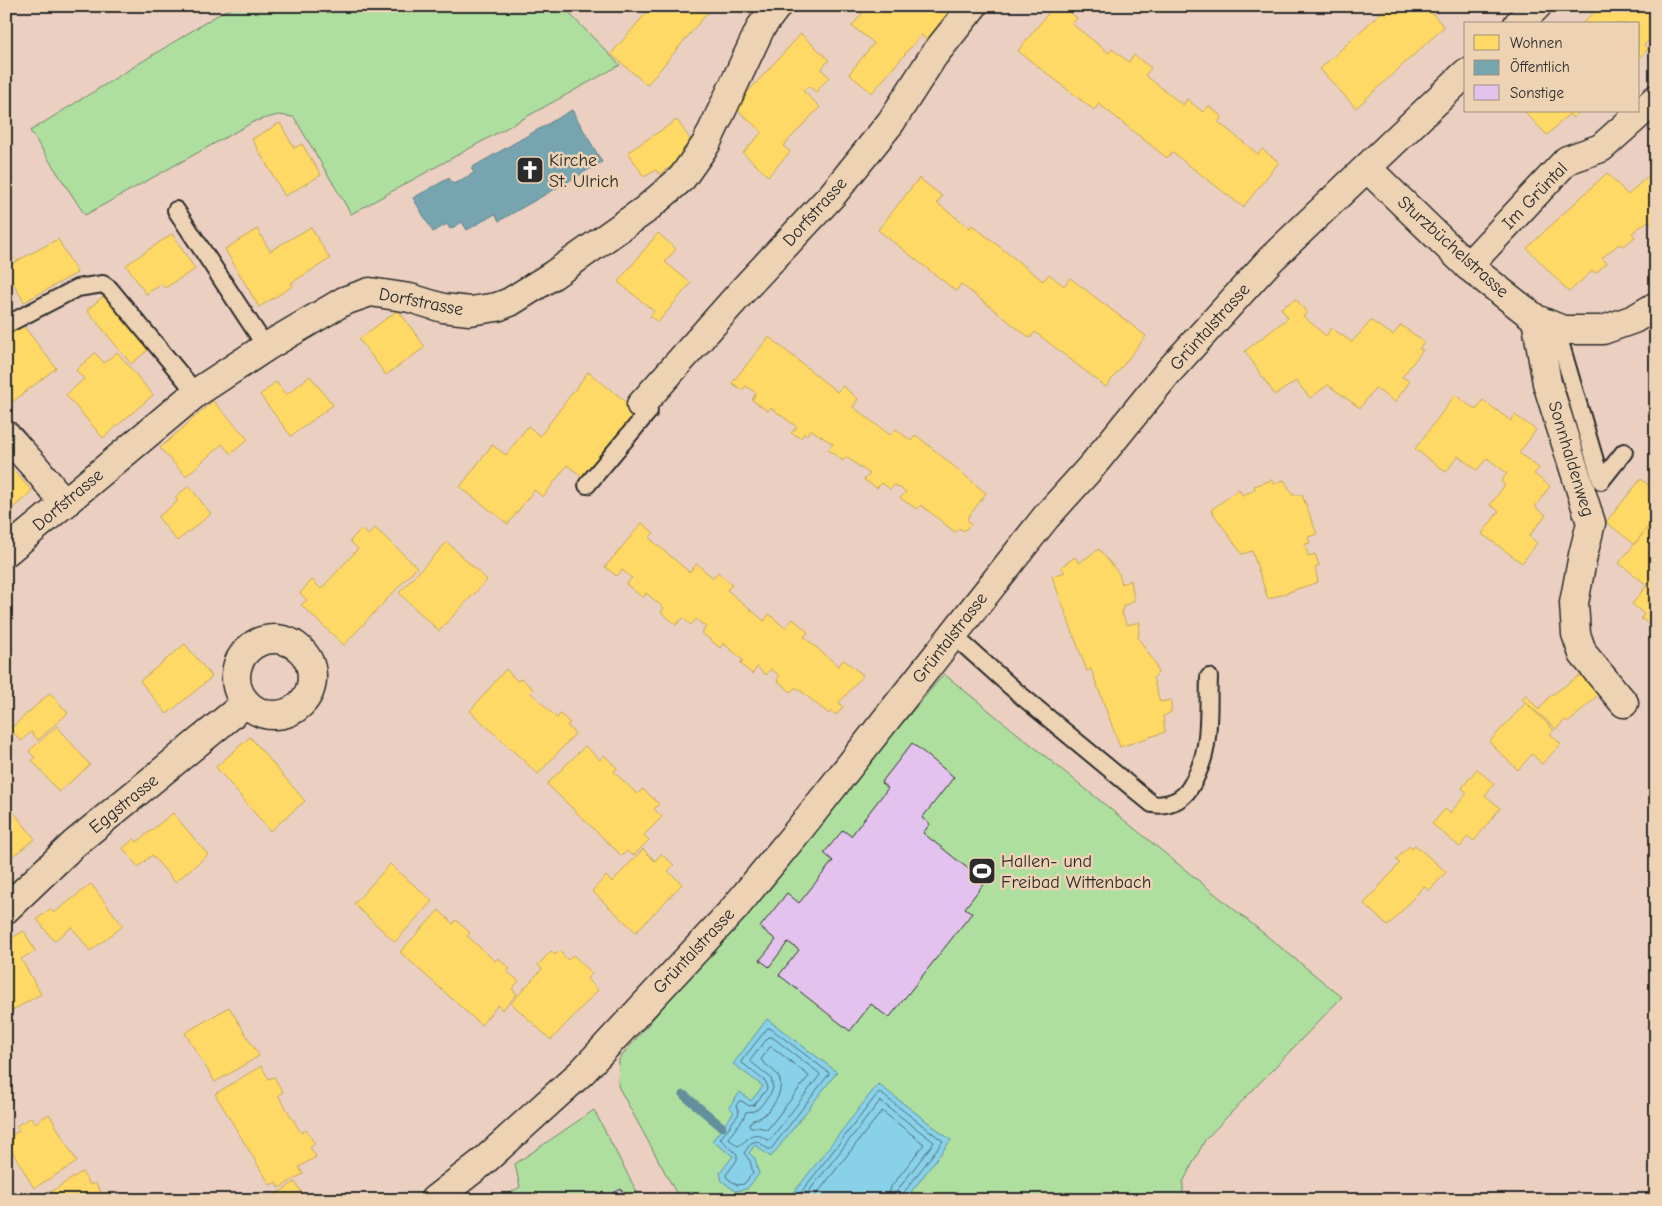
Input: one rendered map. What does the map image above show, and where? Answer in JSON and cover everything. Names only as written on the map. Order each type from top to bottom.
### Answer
[{"type":"street","name":"Dorfstrasse","points":[[6,552],[196,393],[266,347],[344,302],[370,292],[410,298],[443,308],[470,311],[498,307],[510,302],[553,275],[645,210],[682,178],[706,144],[761,27],[777,6]]},
{"type":"street","name":"Dorfstrasse","points":[[641,405],[745,288],[833,194],[892,122],[934,55],[973,6]]},
{"type":"street","points":[[1520,22],[1537,6]]},
{"type":"street","name":"Grüntalstrasse","points":[[434,1200],[484,1161],[582,1072],[733,910],[802,826],[1046,517],[1092,466],[1170,372],[1271,259],[1464,76]]},
{"type":"street","name":"Im Grüntal","points":[[1468,266],[1568,160],[1601,148],[1656,99]]},
{"type":"street","name":"Sturzbüchelstrasse","points":[[1367,168],[1468,266],[1546,324]]},
{"type":"street","points":[[1546,324],[1585,331],[1603,330],[1634,320],[1656,306]]},
{"type":"street","name":"Sonnhaldenweg","points":[[1546,324],[1547,383],[1591,523],[1574,603],[1576,634],[1583,654],[1624,703]]},
{"type":"street","points":[[6,435],[65,504]]},
{"type":"street","name":"Eggstrasse","points":[[6,909],[74,844],[246,703]]},
{"type":"lane","points":[[176,210],[266,347]]},
{"type":"lane","points":[[6,325],[77,288],[103,284],[110,289],[196,393]]},
{"type":"lane","points":[[1546,324],[1601,481],[1624,452]]},
{"type":"lane","points":[[587,485],[649,411],[641,405]]},
{"type":"lane","points":[[953,635],[1018,693],[1152,804],[1170,803],[1184,796],[1195,778],[1205,751],[1209,677]]},
{"type":"green space","points":[[242,6],[562,6],[620,65],[351,214],[294,117],[278,115],[255,121],[85,215],[30,131],[224,11]]},
{"type":"green space","name":"Hallen- und Freibad Wittenbach","points":[[944,674],[1342,997],[1205,1140],[1183,1182],[1183,1200],[680,1200],[618,1086],[619,1059]]},
{"type":"green space","points":[[594,1110],[641,1200],[499,1200],[520,1187],[515,1164]]},
{"type":"water","points":[[767,1019],[837,1072],[771,1157],[755,1145],[749,1153],[755,1158],[759,1174],[747,1189],[735,1191],[722,1181],[720,1173],[733,1156],[712,1141],[734,1112],[729,1107],[740,1092],[751,1101],[763,1086],[733,1064]]},
{"type":"water","points":[[878,1084],[951,1140],[905,1200],[788,1200]]},
{"type":"building: Wohnen","points":[[652,6],[713,6],[647,85],[611,54]]},
{"type":"building: Wohnen","points":[[868,6],[968,6],[959,17],[951,10],[927,40],[921,35],[872,93],[849,74],[874,43],[852,26]]},
{"type":"building: Wohnen","points":[[1054,6],[1062,6],[1077,18],[1072,24],[1109,53],[1112,49],[1129,62],[1134,55],[1151,68],[1145,75],[1183,105],[1187,99],[1203,112],[1209,106],[1222,117],[1218,122],[1258,154],[1262,149],[1279,162],[1243,207],[1172,152],[1167,158],[1099,104],[1094,110],[1018,51]]},
{"type":"building: Wohnen","points":[[1388,6],[1426,6],[1444,27],[1356,108],[1320,69]]},
{"type":"building: Wohnen","points":[[1600,6],[1656,6],[1656,33],[1644,45],[1648,49],[1640,57],[1640,22],[1584,22]]},
{"type":"building: Wohnen","points":[[801,34],[829,60],[821,69],[829,77],[816,92],[809,86],[803,91],[820,107],[783,146],[790,152],[768,176],[743,153],[762,132],[734,107]]},
{"type":"building: Wohnen","points":[[1525,112],[1579,112],[1573,118],[1569,114],[1547,135]]},
{"type":"building: Wohnen","points":[[677,120],[697,150],[659,174],[656,170],[644,177],[628,152]]},
{"type":"building: Wohnen","points":[[280,123],[294,148],[302,144],[321,175],[285,196],[252,139]]},
{"type":"building: Wohnen","points":[[1656,168],[1656,228],[1648,221],[1632,233],[1635,237],[1623,246],[1619,244],[1602,258],[1607,263],[1596,273],[1592,271],[1569,292],[1527,248],[1607,173],[1628,195]]},
{"type":"building: Wohnen","points":[[919,178],[942,196],[937,203],[970,228],[972,225],[1043,281],[1049,274],[1064,286],[1070,278],[1146,336],[1106,387],[1035,332],[1030,338],[961,284],[956,291],[878,230]]},
{"type":"building: Wohnen","points":[[311,227],[330,259],[291,283],[293,286],[259,307],[225,249],[257,229],[270,251]]},
{"type":"building: Wohnen","points":[[658,233],[676,249],[665,262],[691,283],[658,322],[650,316],[654,311],[618,282]]},
{"type":"building: Wohnen","points":[[172,234],[195,269],[165,288],[162,284],[146,294],[126,265]]},
{"type":"building: Wohnen","points":[[58,239],[77,273],[24,302],[6,267]]},
{"type":"building: Wohnen","points":[[105,295],[149,349],[131,364],[87,310]]},
{"type":"building: Wohnen","points":[[1296,299],[1307,313],[1303,316],[1326,336],[1331,328],[1352,342],[1371,321],[1393,335],[1401,325],[1424,342],[1419,349],[1423,350],[1402,377],[1410,381],[1395,402],[1375,388],[1360,408],[1328,385],[1310,398],[1296,381],[1275,395],[1245,351],[1288,318],[1281,308]]},
{"type":"building: Wohnen","points":[[398,310],[425,347],[386,375],[359,339]]},
{"type":"building: Wohnen","points":[[22,324],[56,368],[6,407],[6,336]]},
{"type":"building: Wohnen","points":[[769,337],[837,392],[843,386],[858,399],[853,407],[890,435],[896,429],[911,441],[916,435],[986,493],[967,519],[971,524],[964,531],[959,528],[955,532],[921,505],[917,509],[900,498],[906,492],[895,485],[890,489],[882,483],[877,488],[864,480],[870,474],[846,457],[843,461],[828,450],[833,444],[810,429],[807,435],[804,433],[801,438],[791,433],[797,427],[771,408],[768,411],[752,400],[756,393],[746,386],[742,390],[732,383]]},
{"type":"building: Wohnen","points":[[117,352],[153,395],[103,438],[66,395],[84,379],[76,370],[95,353],[104,363]]},
{"type":"building: Wohnen","points":[[588,372],[639,412],[587,480],[567,465],[543,497],[534,490],[508,524],[460,487],[492,445],[506,455],[528,426],[540,436]]},
{"type":"building: Wohnen","points":[[310,376],[333,405],[291,436],[260,395],[276,382],[286,395]]},
{"type":"building: Wohnen","points":[[1455,395],[1476,410],[1483,400],[1511,421],[1515,415],[1536,430],[1519,453],[1539,468],[1534,474],[1550,486],[1535,507],[1546,515],[1529,536],[1537,543],[1522,563],[1482,534],[1499,511],[1490,505],[1505,485],[1501,482],[1507,473],[1487,458],[1477,470],[1458,456],[1446,472],[1415,449]]},
{"type":"building: Wohnen","points":[[213,401],[248,439],[231,454],[222,444],[186,476],[160,448]]},
{"type":"building: Wohnen","points":[[6,462],[32,491],[6,514]]},
{"type":"building: Wohnen","points":[[1641,479],[1653,489],[1656,485],[1656,521],[1654,520],[1634,544],[1606,522]]},
{"type":"building: Wohnen","points":[[1272,480],[1274,484],[1284,480],[1293,495],[1302,495],[1317,534],[1308,537],[1310,543],[1305,544],[1308,556],[1315,554],[1319,565],[1315,568],[1318,582],[1268,599],[1252,551],[1242,554],[1211,510],[1239,489],[1242,495],[1255,490],[1254,486]]},
{"type":"building: Wohnen","points":[[189,486],[211,514],[177,541],[158,517],[178,501],[175,497]]},
{"type":"building: Wohnen","points":[[1654,520],[1656,521],[1656,574],[1647,585],[1619,563]]},
{"type":"building: Wohnen","points":[[642,523],[654,533],[649,538],[689,572],[697,564],[713,578],[718,572],[732,585],[727,590],[764,621],[769,614],[785,628],[793,619],[808,632],[804,637],[838,666],[844,660],[863,675],[839,703],[843,707],[836,715],[831,711],[829,714],[796,687],[791,692],[777,680],[780,676],[771,669],[766,675],[757,667],[752,674],[740,663],[743,660],[723,643],[720,648],[702,633],[706,627],[696,619],[691,625],[683,618],[676,625],[661,612],[664,608],[646,593],[643,598],[626,584],[632,578],[622,570],[617,576],[605,567]]},
{"type":"building: Wohnen","points":[[375,528],[417,567],[344,645],[301,605],[307,600],[300,593],[312,580],[321,589],[358,549],[350,541],[361,529],[368,535]]},
{"type":"building: Wohnen","points":[[447,542],[487,580],[439,631],[399,593]]},
{"type":"building: Wohnen","points":[[1099,549],[1119,574],[1122,584],[1131,580],[1134,601],[1123,606],[1122,614],[1127,625],[1140,622],[1138,638],[1155,663],[1158,673],[1153,678],[1160,702],[1171,700],[1171,712],[1163,716],[1165,732],[1120,747],[1091,669],[1087,671],[1052,576],[1065,572],[1061,567],[1075,557],[1079,563]]},
{"type":"building: Wohnen","points":[[1656,574],[1656,630],[1641,618],[1644,614],[1632,604]]},
{"type":"building: Wohnen","points":[[185,644],[212,677],[167,714],[140,681]]},
{"type":"building: Wohnen","points":[[506,669],[517,681],[522,679],[533,689],[530,692],[557,718],[560,714],[570,723],[567,725],[575,734],[538,774],[470,711]]},
{"type":"building: Wohnen","points":[[1582,674],[1599,694],[1569,722],[1565,720],[1556,729],[1522,699],[1526,695],[1539,710],[1549,697]]},
{"type":"building: Wohnen","points":[[50,693],[68,713],[38,740],[31,732],[21,741],[10,729]]},
{"type":"building: Wohnen","points":[[1526,703],[1554,730],[1550,734],[1561,744],[1542,764],[1532,754],[1518,770],[1489,742]]},
{"type":"building: Wohnen","points":[[57,726],[90,765],[59,792],[32,760],[35,758],[29,751]]},
{"type":"building: Wohnen","points":[[250,737],[305,801],[270,831],[216,767]]},
{"type":"building: Wohnen","points":[[585,746],[600,760],[604,755],[617,768],[614,772],[637,794],[643,789],[659,804],[654,809],[662,817],[644,835],[649,840],[633,856],[627,851],[622,856],[547,784]]},
{"type":"building: Wohnen","points":[[1477,769],[1494,784],[1485,795],[1500,808],[1474,841],[1468,836],[1460,847],[1432,824],[1445,809],[1450,813],[1467,793],[1462,788]]},
{"type":"building: Wohnen","points":[[6,803],[35,839],[6,861]]},
{"type":"building: Wohnen","points":[[173,813],[208,855],[175,882],[152,855],[138,867],[123,848],[134,839],[137,842]]},
{"type":"building: Wohnen","points":[[1415,845],[1446,872],[1429,891],[1424,886],[1388,926],[1364,904],[1400,863],[1396,860],[1409,846],[1412,849]]},
{"type":"building: Wohnen","points":[[643,849],[655,861],[661,854],[674,865],[668,871],[682,884],[636,932],[592,891],[606,876],[612,882]]},
{"type":"building: Wohnen","points":[[390,864],[432,901],[395,942],[354,904]]},
{"type":"building: Wohnen","points":[[91,884],[123,926],[90,951],[72,927],[54,941],[37,919],[50,909],[54,913]]},
{"type":"building: Wohnen","points":[[439,910],[453,924],[456,920],[470,933],[467,936],[495,961],[498,958],[510,969],[507,972],[519,981],[512,989],[517,994],[502,1010],[498,1005],[481,1025],[400,952]]},
{"type":"building: Wohnen","points":[[24,931],[35,951],[21,959],[41,994],[6,1014],[6,951],[12,948],[8,940]]},
{"type":"building: Wohnen","points":[[551,951],[555,955],[559,951],[568,960],[573,955],[592,973],[587,979],[598,990],[551,1040],[511,1003],[542,969],[538,965]]},
{"type":"building: Wohnen","points":[[229,1007],[259,1056],[215,1082],[185,1033]]},
{"type":"building: Wohnen","points":[[261,1066],[269,1079],[274,1077],[283,1092],[278,1095],[301,1133],[306,1130],[315,1144],[310,1147],[316,1157],[299,1167],[303,1174],[279,1188],[276,1182],[270,1185],[215,1094]]},
{"type":"building: Wohnen","points":[[49,1114],[77,1162],[34,1188],[6,1138],[19,1131],[16,1126],[32,1117],[35,1123]]},
{"type":"building: Wohnen","points":[[82,1172],[90,1185],[95,1183],[104,1197],[101,1200],[38,1200]]},
{"type":"building: Wohnen","points":[[295,1182],[306,1200],[267,1200]]},
{"type":"building: Öffentlich","name":"Kirche St. Ulrich","points":[[572,110],[602,162],[499,221],[495,214],[467,230],[462,222],[450,229],[447,224],[433,232],[413,198],[449,178],[453,184],[474,173],[471,168]]},
{"type":"building: Sonstige","points":[[912,743],[954,777],[922,818],[930,824],[923,833],[985,882],[965,908],[972,913],[889,1018],[871,1004],[850,1031],[779,975],[799,950],[788,942],[769,967],[760,960],[776,940],[760,927],[787,893],[799,903],[833,861],[824,853],[843,830],[851,836],[888,788],[881,783]]},
{"type":"building: Sonstige","points":[[621,1189],[626,1200],[600,1200]]},
{"type":"waterway","points":[[684,1095],[722,1127]]},
{"type":"place","name":"Kirche St. Ulrich","points":[[530,170]]},
{"type":"place","name":"Hallen- und Freibad Wittenbach","points":[[982,871]]}]
